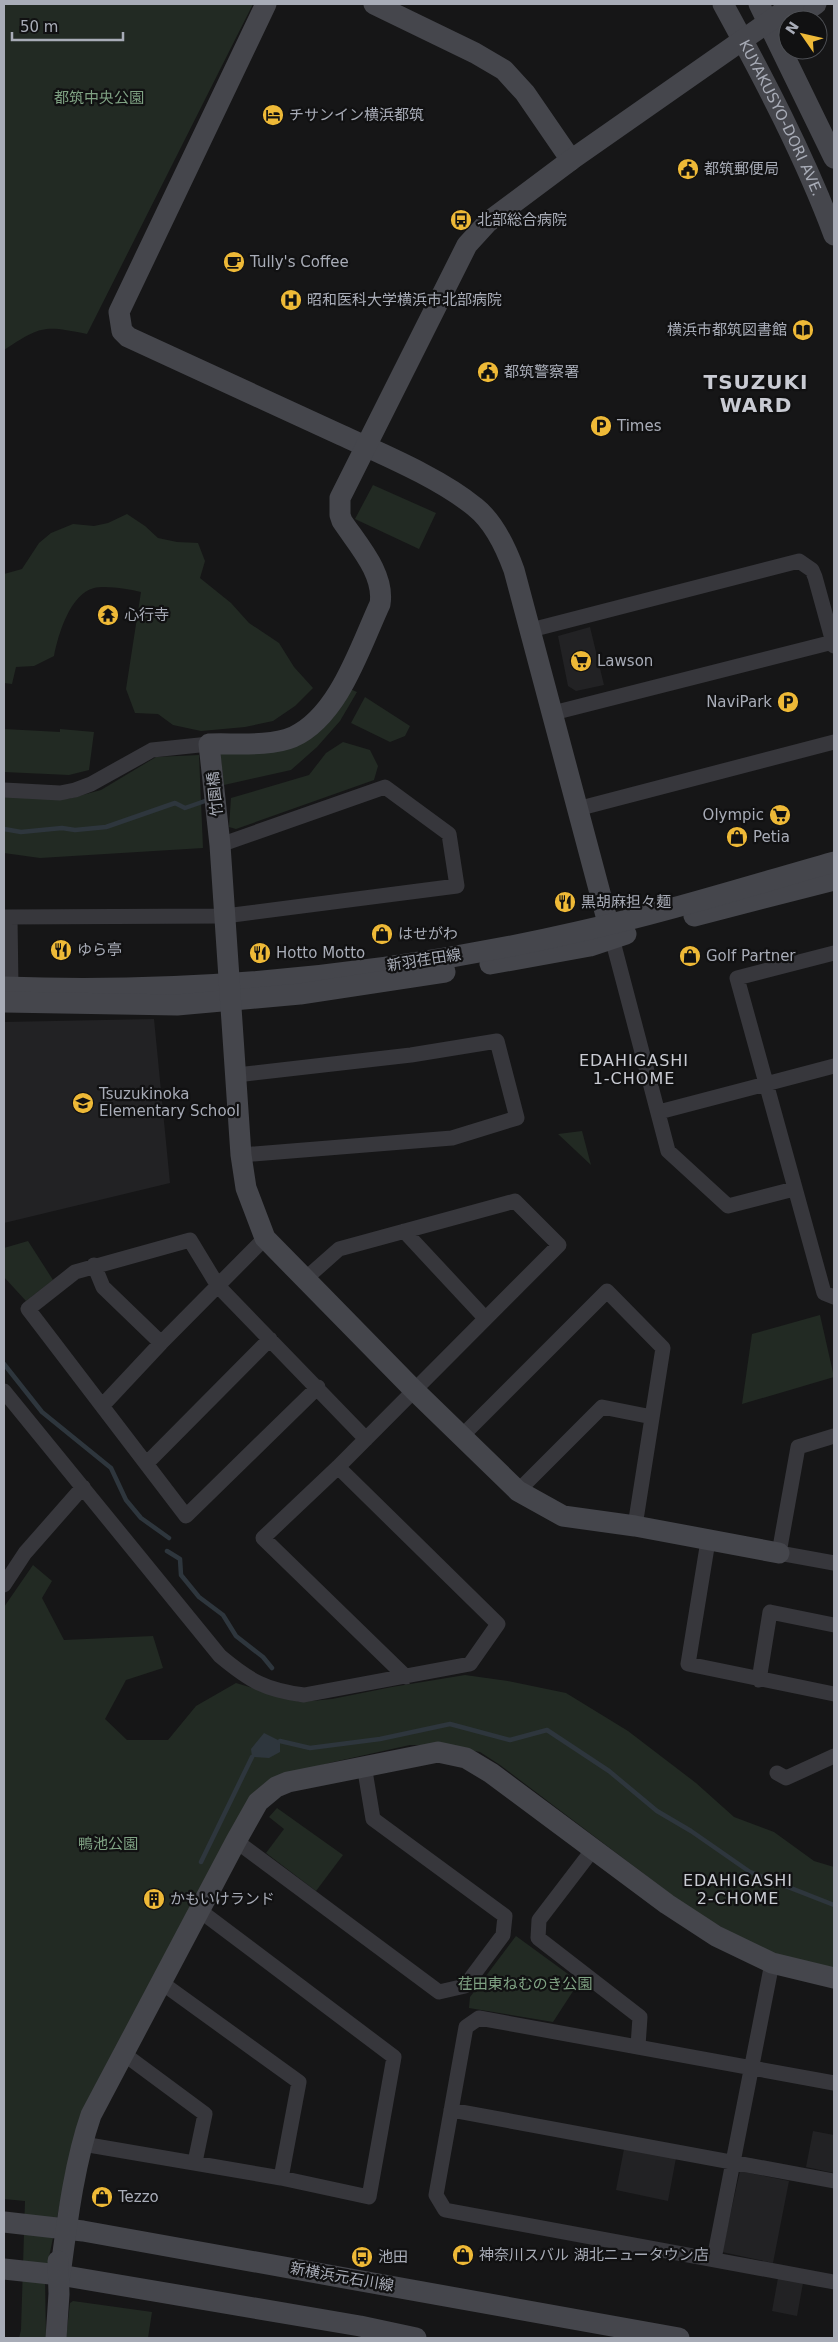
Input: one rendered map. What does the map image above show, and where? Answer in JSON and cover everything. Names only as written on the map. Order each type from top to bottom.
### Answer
[{"type":"street","points":[[266,4],[119,312],[119,323],[122,331],[128,337],[365,447],[452,490],[476,508],[499,538],[509,557],[553,713],[668,1150],[728,1206],[794,1189]]},
{"type":"street","points":[[374,4],[475,53],[504,70],[525,93],[571,160]]},
{"type":"street","name":"KUYAKUSYO-DORI AVE.","points":[[723,4],[744,41],[820,199],[834,235]]},
{"type":"street","points":[[4,790],[60,793],[75,790],[91,784],[152,750],[209,744],[270,742],[293,737],[314,724],[331,705],[341,687],[380,604],[382,593],[378,578],[340,515],[340,498],[467,245],[488,222],[571,160],[773,21],[794,4]]},
{"type":"street","name":"KUYAKUSYO-DORI AVE.","points":[[773,21],[834,158]]},
{"type":"street","points":[[530,630],[791,561],[799,561],[812,570],[815,577],[834,644],[553,713]]},
{"type":"street","points":[[578,809],[834,742]]},
{"type":"street","name":"竹園橋","points":[[209,744],[220,845],[241,1155],[246,1188],[265,1238]]},
{"type":"street","points":[[6,992],[7,918],[225,916],[457,886],[449,834],[385,787],[220,845]]},
{"type":"street","name":"新羽荏田線","points":[[610,931],[834,862]]},
{"type":"street","name":"新羽荏田線","points":[[6,992],[154,987],[230,993],[610,931],[834,880]]},
{"type":"street","points":[[834,952],[737,978],[824,1293],[834,1297]]},
{"type":"street","points":[[237,1075],[411,1055],[497,1042],[517,1118],[452,1138],[241,1155]]},
{"type":"street","points":[[659,1112],[834,1066]]},
{"type":"street","points":[[304,1280],[339,1249],[515,1201],[559,1245],[338,1467],[263,1538],[406,1677]]},
{"type":"street","points":[[404,1231],[486,1318]]},
{"type":"street","points":[[102,1406],[161,1343],[265,1238],[304,1280],[461,1437],[518,1491],[563,1516],[635,1526],[834,1563]]},
{"type":"street","points":[[318,1387],[186,1516],[28,1309],[75,1272],[94,1265],[190,1240],[218,1286],[318,1387],[366,1439]]},
{"type":"street","points":[[94,1265],[103,1286],[161,1343]]},
{"type":"street","points":[[461,1437],[607,1291],[663,1348],[635,1526]]},
{"type":"street","points":[[147,1463],[270,1339]]},
{"type":"street","points":[[4,1391],[220,1656],[242,1674],[260,1685],[284,1692],[304,1695],[470,1664],[498,1624],[338,1467]]},
{"type":"street","points":[[518,1491],[602,1407],[652,1416]]},
{"type":"street","points":[[779,1553],[798,1447],[834,1436]]},
{"type":"street","points":[[4,1585],[25,1553],[83,1488]]},
{"type":"street","points":[[708,1541],[688,1664],[834,1694]]},
{"type":"street","points":[[759,1680],[770,1612],[834,1625]]},
{"type":"street","points":[[56,2338],[60,2274],[66,2228],[83,2144],[92,2115],[236,1841],[258,1802],[276,1787],[364,1766],[438,1752],[466,1758],[491,1773],[675,1910],[716,1936],[772,1963],[834,1978]]},
{"type":"street","points":[[777,1773],[786,1778],[834,1756]]},
{"type":"street","points":[[236,1841],[439,1992],[465,1986],[503,1935],[505,1916],[373,1819],[364,1766]]},
{"type":"street","points":[[594,1848],[539,1920],[538,1938],[640,2017],[638,2046]]},
{"type":"street","points":[[83,2144],[195,2162],[369,2197],[394,2057],[200,1910]]},
{"type":"street","points":[[714,2259],[750,2066],[772,1963]]},
{"type":"street","points":[[162,1983],[299,2082],[281,2178]]},
{"type":"street","points":[[834,2083],[750,2066],[480,2018],[466,2027],[436,2195],[445,2210],[834,2282]]},
{"type":"street","points":[[124,2054],[205,2114],[195,2162]]},
{"type":"street","points":[[451,2110],[834,2181]]},
{"type":"street","name":"新横浜元石川線","points":[[4,2222],[66,2228],[679,2338]]},
{"type":"street","points":[[41,2226],[45,2233],[53,2233],[55,2237],[60,2274]]},
{"type":"street","points":[[66,2228],[70,2266],[74,2270],[87,2273],[92,2280]]},
{"type":"street","points":[[4,2269],[60,2274],[360,2326],[416,2338]]},
{"type":"shaded area","name":"Lawson","points":[[590,627],[604,685],[576,691],[568,686],[558,636]]},
{"type":"shaded area","name":"Tsuzukinoka Elementary School","points":[[154,1019],[170,1183],[4,1223],[4,1022]]},
{"type":"shaded area","points":[[264,1733],[280,1741],[280,1752],[269,1758],[252,1757],[251,1749]]},
{"type":"shaded area","points":[[813,2131],[834,2135],[834,2173],[806,2167]]},
{"type":"shaded area","points":[[624,2149],[676,2158],[668,2201],[616,2190]]},
{"type":"shaded area","points":[[740,2171],[789,2181],[773,2263],[722,2252]]},
{"type":"shaded area","points":[[778,2278],[803,2283],[797,2316],[772,2311]]},
{"type":"green space","name":"都筑中央公園","points":[[4,4],[253,4],[87,334],[61,329],[43,330],[26,336],[4,350]]},
{"type":"green space","points":[[373,485],[436,513],[419,549],[355,519]]},
{"type":"green space","points":[[127,514],[145,526],[158,538],[177,542],[198,543],[205,561],[200,578],[231,603],[249,623],[279,643],[294,667],[313,688],[295,706],[273,721],[245,727],[201,731],[173,725],[158,714],[135,713],[126,689],[141,592],[111,587],[94,588],[78,598],[66,616],[54,656],[34,666],[16,667],[12,684],[4,683],[4,574],[22,569],[39,543],[51,533],[73,524],[94,526],[108,523]]},
{"type":"green space","points":[[350,689],[357,692],[340,721],[317,747],[291,770],[224,785],[220,751],[273,750]]},
{"type":"green space","points":[[365,697],[410,726],[405,736],[390,742],[351,723]]},
{"type":"green space","points":[[4,729],[60,732],[60,729],[94,732],[89,770],[69,775],[4,772]]},
{"type":"green space","points":[[343,742],[370,750],[378,766],[374,780],[236,829],[229,827],[231,798],[309,775],[326,753]]},
{"type":"green space","points":[[199,755],[203,848],[40,858],[4,853],[4,795],[68,799],[101,790],[156,757]]},
{"type":"green space","points":[[582,1131],[591,1165],[558,1134]]},
{"type":"green space","points":[[28,1241],[53,1280],[26,1301],[4,1277],[4,1248]]},
{"type":"green space","points":[[820,1315],[834,1377],[742,1404],[752,1334]]},
{"type":"green space","name":"鴨池公園","points":[[33,1565],[52,1581],[42,1598],[64,1640],[153,1636],[163,1668],[126,1680],[105,1719],[127,1740],[168,1740],[196,1706],[236,1683],[300,1702],[332,1699],[465,1675],[508,1681],[566,1693],[628,1731],[696,1783],[734,1817],[774,1832],[814,1861],[834,1867],[834,1968],[769,1954],[693,1911],[500,1765],[480,1752],[443,1745],[410,1745],[329,1763],[278,1778],[71,2149],[45,2277],[46,2338],[19,2338],[21,2330],[25,2201],[4,2199],[4,1607]]},
{"type":"green space","points":[[277,1808],[343,1855],[316,1891],[266,1853],[284,1829],[269,1817]]},
{"type":"green space","name":"荏田東ねむのき公園","points":[[516,1936],[579,1982],[553,2022],[469,2008],[470,1997]]},
{"type":"green space","points":[[73,2301],[152,2312],[148,2338],[66,2338],[70,2303]]},
{"type":"waterway","points":[[4,829],[21,832],[62,828],[75,830],[106,827],[175,803],[185,808],[205,801]]},
{"type":"waterway","points":[[4,1364],[42,1412],[111,1468],[126,1500],[141,1518],[169,1538]]},
{"type":"waterway","points":[[167,1551],[180,1559],[181,1575],[199,1597],[223,1615],[236,1636],[263,1657],[272,1668]]},
{"type":"waterway","points":[[280,1741],[310,1748],[380,1739],[450,1724],[510,1740],[547,1730],[609,1771],[657,1811],[691,1831],[750,1872],[834,1905]]},
{"type":"waterway","points":[[201,1862],[252,1757]]},
{"type":"place","name":"チサンイン横浜都筑","points":[[273,115]]},
{"type":"place","name":"都筑郵便局","points":[[688,169]]},
{"type":"place","name":"北部総合病院","points":[[461,220]]},
{"type":"place","name":"Tully's Coffee","points":[[234,262]]},
{"type":"place","name":"昭和医科大学横浜市北部病院","points":[[291,300]]},
{"type":"place","name":"横浜市都筑図書館","points":[[803,330]]},
{"type":"place","name":"都筑警察署","points":[[488,372]]},
{"type":"place","name":"Times","points":[[601,426]]},
{"type":"place","name":"心行寺","points":[[108,615]]},
{"type":"place","name":"Lawson","points":[[581,661]]},
{"type":"place","name":"NaviPark","points":[[788,702]]},
{"type":"place","name":"Olympic","points":[[780,815]]},
{"type":"place","name":"Petia","points":[[737,837]]},
{"type":"place","name":"黒胡麻担々麺","points":[[565,902]]},
{"type":"place","name":"はせがわ","points":[[382,934]]},
{"type":"place","name":"ゆら亭","points":[[61,950]]},
{"type":"place","name":"Hotto Motto","points":[[260,953]]},
{"type":"place","name":"Golf Partner","points":[[690,956]]},
{"type":"place","name":"Tsuzukinoka Elementary School","points":[[83,1103]]},
{"type":"place","name":"かもいけランド","points":[[154,1899]]},
{"type":"place","name":"Tezzo","points":[[102,2197]]},
{"type":"place","name":"神奈川スバル 湖北ニュータウン店","points":[[463,2255]]},
{"type":"place","name":"池田","points":[[362,2257]]},
{"type":"district","name":"TSUZUKI WARD","points":[[756,394]]},
{"type":"district","name":"EDAHIGASHI 1-CHOME","points":[[634,1069]]},
{"type":"district","name":"EDAHIGASHI 2-CHOME","points":[[738,1889]]}]
